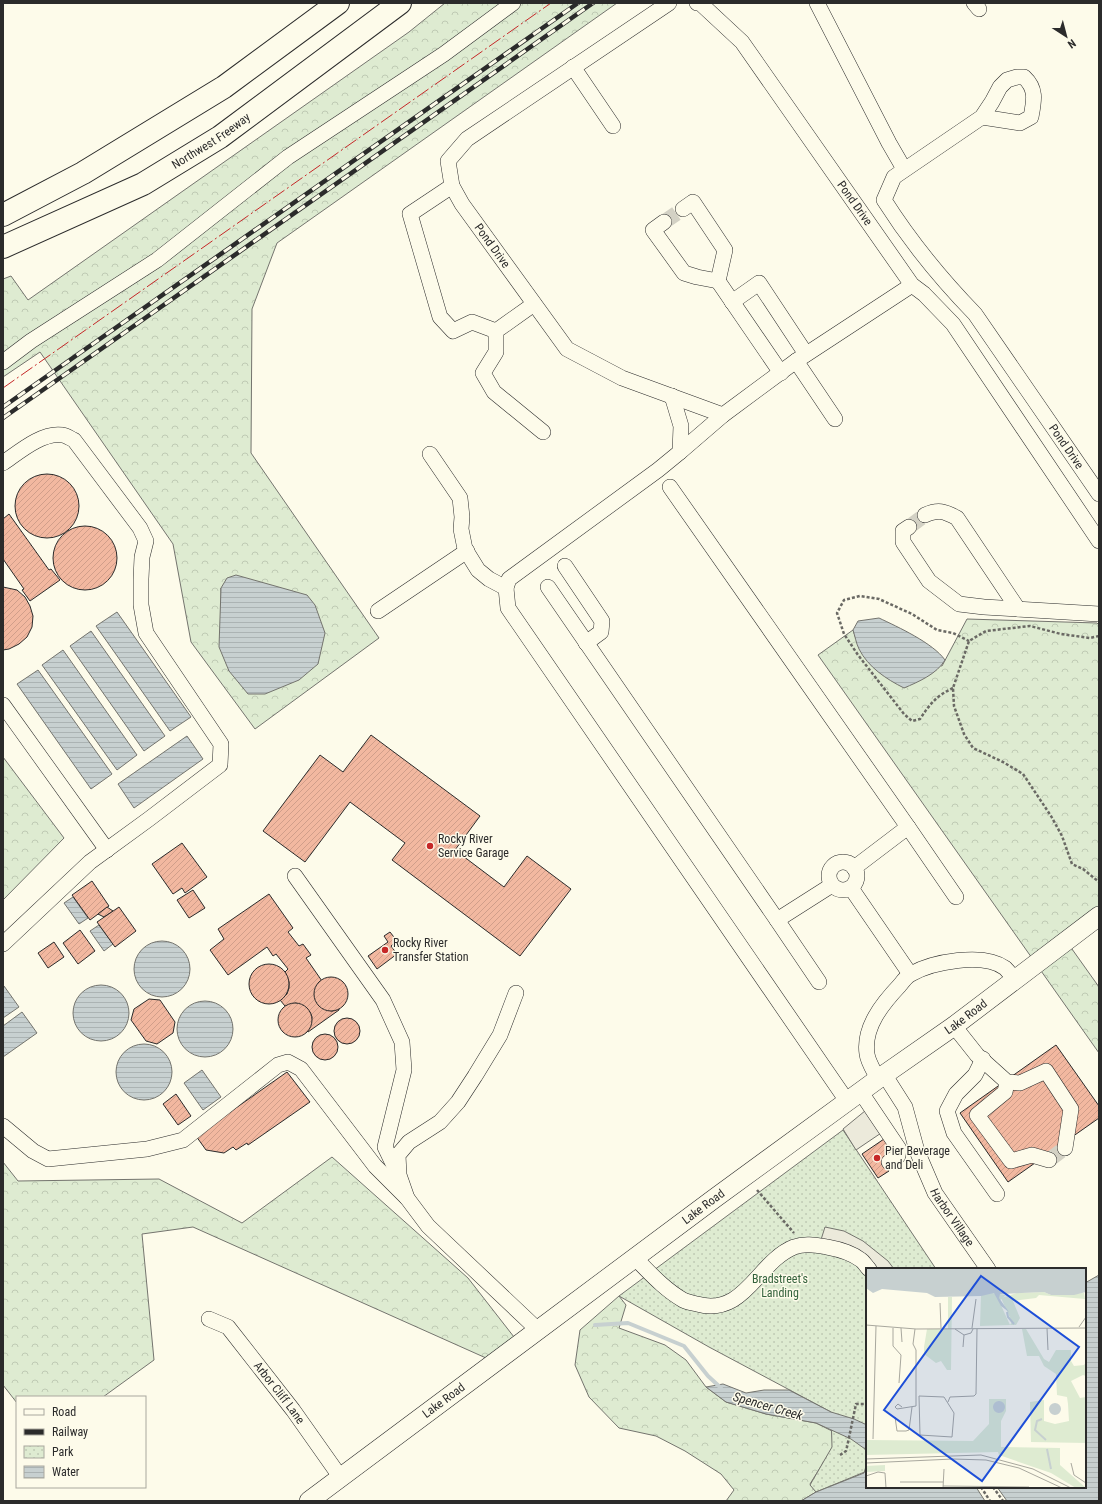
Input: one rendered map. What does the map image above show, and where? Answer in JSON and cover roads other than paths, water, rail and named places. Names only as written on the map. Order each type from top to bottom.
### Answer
[{"type":"highway","points":[[3,215],[83,173],[224,87],[338,3]]},
{"type":"highway","name":"Northwest Freeway","points":[[3,247],[143,184],[220,137],[400,3]]},
{"type":"main road","name":"Lake Road","points":[[309,1501],[881,1076],[954,1026],[1099,916]]},
{"type":"street","points":[[3,362],[31,341],[156,260],[288,157],[444,54],[513,3]]},
{"type":"street","name":"Pond Drive","points":[[669,3],[467,139],[448,162],[452,186],[462,204],[567,349],[622,378],[723,415]]},
{"type":"street","name":"Pond Drive","points":[[697,3],[700,3],[742,42],[912,285],[924,294],[953,324],[1099,541]]},
{"type":"street","points":[[817,3],[889,143],[904,169]]},
{"type":"street","points":[[573,68],[613,126]]},
{"type":"street","name":"Pond Drive","points":[[982,117],[894,177],[884,200],[895,218],[950,288],[975,314],[1099,494]]},
{"type":"street","points":[[452,186],[410,214],[440,317],[452,331],[472,322],[496,331]]},
{"type":"street","points":[[683,209],[693,202],[725,250],[718,281]]},
{"type":"street","points":[[664,222],[653,230],[684,273],[718,281],[781,373]]},
{"type":"street","points":[[732,302],[759,283],[835,419]]},
{"type":"street","points":[[889,1162],[898,1156],[899,1149],[854,1096],[508,608],[506,588],[508,579],[658,470],[723,415],[801,358],[912,285]]},
{"type":"street","points":[[496,331],[534,304]]},
{"type":"street","points":[[496,331],[496,352],[483,373],[494,392],[543,432]]},
{"type":"street","points":[[672,396],[681,426],[680,452]]},
{"type":"street","points":[[3,463],[28,445],[48,436],[63,435],[74,440],[140,528],[146,541],[142,557],[141,579],[141,605],[146,633],[221,744],[220,765],[90,862],[3,944]]},
{"type":"street","points":[[430,454],[460,498],[462,517],[461,529],[466,551],[478,570],[489,579],[506,588]]},
{"type":"street","points":[[670,487],[956,897]]},
{"type":"street","points":[[925,515],[935,511],[947,513],[957,518],[1018,609]]},
{"type":"street","points":[[909,527],[902,531],[903,542],[928,581],[959,604],[1099,614]]},
{"type":"street","points":[[378,611],[466,551]]},
{"type":"street","points":[[565,566],[602,621],[601,632],[586,643]]},
{"type":"street","points":[[548,587],[818,982]]},
{"type":"street","points":[[3,705],[107,850]]},
{"type":"street","points":[[854,868],[908,827]]},
{"type":"street","points":[[843,862],[848,863],[854,868],[857,877],[856,882],[851,888],[841,890],[832,885],[829,874],[834,866],[843,862]]},
{"type":"street","points":[[295,876],[383,1000],[402,1042],[404,1070],[385,1148],[399,1175],[407,1198]]},
{"type":"street","points":[[777,920],[832,885]]},
{"type":"street","points":[[851,888],[910,974],[930,966],[954,961],[975,960],[991,962],[1004,968],[1015,980]]},
{"type":"street","name":"Harbor Village","points":[[910,974],[894,990],[880,1009],[870,1027],[866,1042],[867,1055],[904,1107],[917,1150],[935,1193],[987,1268]]},
{"type":"street","points":[[399,1175],[398,1155],[409,1142],[440,1122],[458,1102],[476,1076],[500,1035],[516,993]]},
{"type":"street","points":[[954,1026],[982,1059],[1007,1082],[1020,1083],[1046,1071],[1072,1109],[1065,1148]]},
{"type":"street","points":[[982,1059],[975,1075],[956,1094],[947,1111],[954,1133],[997,1194]]},
{"type":"street","points":[[3,1126],[33,1150],[48,1159],[147,1149],[183,1140],[278,1065],[288,1062],[301,1068],[375,1166],[407,1198],[428,1226],[538,1330]]},
{"type":"street","points":[[1007,1082],[1005,1092],[977,1115],[1010,1161],[1032,1156],[1049,1160]]},
{"type":"street","points":[[635,1258],[660,1283],[684,1300],[706,1306],[723,1305],[737,1297],[772,1263],[794,1247],[808,1244],[837,1249],[860,1260],[868,1268]]},
{"type":"street","name":"Arbor Cliff Lane","points":[[209,1318],[228,1326],[293,1410],[341,1478]]},
{"type":"water","points":[[236,575],[307,595],[315,605],[325,633],[318,664],[299,680],[265,694],[248,694],[229,671],[219,647],[221,588],[227,578]]},
{"type":"water","points":[[117,612],[191,717],[170,731],[96,626]]},
{"type":"water","points":[[879,618],[924,642],[945,660],[942,665],[921,680],[904,688],[878,672],[867,661],[858,647],[853,630],[858,621]]},
{"type":"water","points":[[91,631],[165,736],[144,751],[70,646]]},
{"type":"water","points":[[63,650],[137,755],[117,770],[42,665]]},
{"type":"water","points":[[38,670],[112,774],[91,789],[17,684]]},
{"type":"water","points":[[187,736],[203,759],[134,808],[118,784]]},
{"type":"water","points":[[73,897],[88,918],[79,924],[64,903]]},
{"type":"water","points":[[99,925],[113,944],[104,951],[90,931]]},
{"type":"water","points":[[156,941],[168,941],[178,945],[186,953],[190,963],[190,975],[186,985],[178,993],[168,997],[156,997],[146,993],[138,985],[134,975],[134,963],[138,953],[146,945]]},
{"type":"water","points":[[95,985],[107,985],[117,989],[125,997],[129,1007],[129,1019],[125,1029],[117,1037],[107,1041],[95,1041],[85,1037],[77,1029],[73,1019],[73,1007],[77,997],[85,989]]},
{"type":"water","points":[[4,986],[19,1007],[3,1018],[3,987]]},
{"type":"water","points":[[199,1001],[211,1001],[221,1005],[229,1013],[233,1023],[233,1035],[229,1045],[221,1053],[211,1057],[199,1057],[189,1053],[181,1045],[177,1035],[177,1023],[181,1013],[189,1005]]},
{"type":"water","points":[[22,1012],[37,1033],[3,1057],[3,1026]]},
{"type":"water","points":[[138,1044],[150,1044],[160,1048],[168,1056],[172,1066],[172,1078],[168,1088],[160,1096],[150,1100],[138,1100],[128,1096],[120,1088],[116,1078],[116,1066],[120,1056],[128,1048]]},
{"type":"water","points":[[202,1070],[221,1097],[203,1110],[184,1083]]},
{"type":"water","points":[[1099,1275],[1099,1501],[801,1501],[816,1492],[864,1473],[866,1466],[866,1488],[1086,1488],[1086,1282]]},
{"type":"water","points":[[723,1384],[746,1393],[764,1390],[789,1390],[831,1412],[866,1425],[866,1452],[865,1449],[851,1439],[816,1423],[766,1414],[726,1402],[706,1387]]},
{"type":"waterway","name":"Spencer Creek","points":[[595,1325],[628,1323],[684,1346],[708,1376],[721,1388]]},
{"type":"tunnel","points":[[664,222],[683,209]]},
{"type":"tunnel","points":[[909,527],[925,515]]},
{"type":"tunnel","points":[[1049,1160],[1065,1148]]},
{"type":"railway","points":[[3,407],[578,3]]},
{"type":"railway","points":[[3,418],[593,3]]},
{"type":"place","name":"Rocky River Service Garage","points":[[430,846]]},
{"type":"place","name":"Rocky River Transfer Station","points":[[385,950]]},
{"type":"place","name":"Pier Beverage and Deli","points":[[877,1158]]},
{"type":"park label","name":"Bradstreet's Landing","points":[[780,1286]]}]
